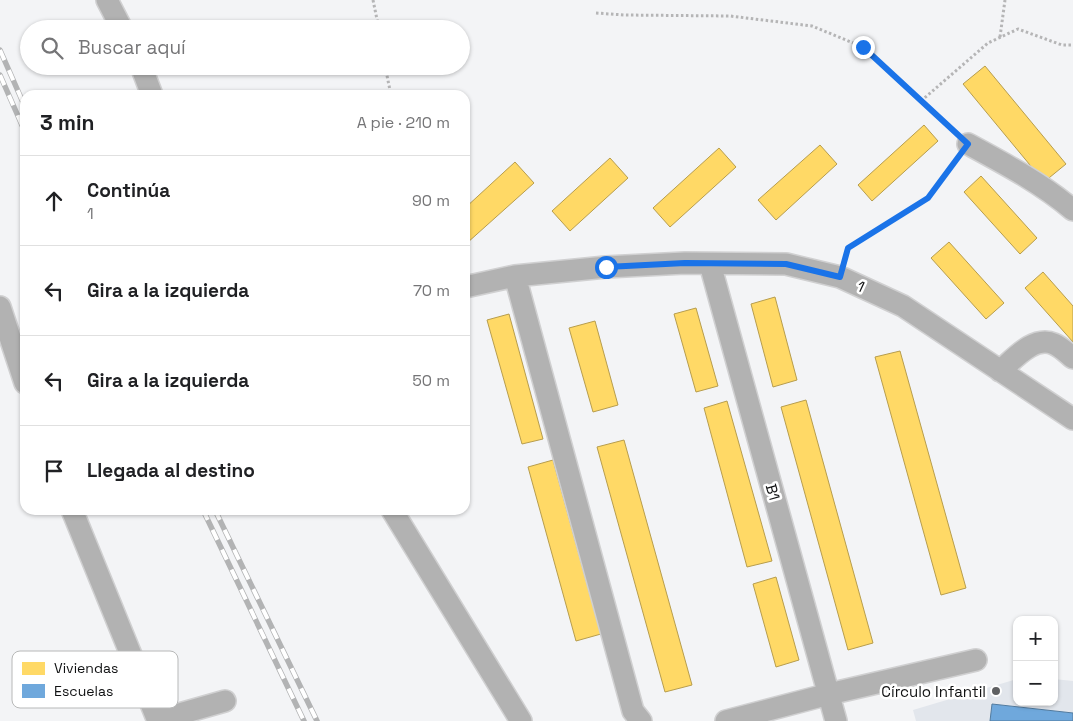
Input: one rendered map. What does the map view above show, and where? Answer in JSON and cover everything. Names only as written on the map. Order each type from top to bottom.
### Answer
[{"type":"street","points":[[107,0],[117,20]]},
{"type":"street","points":[[144,75],[150,90]]},
{"type":"street","points":[[968,144],[1016,170],[1056,196],[1073,210]]},
{"type":"street","name":"B1","points":[[710,264],[836,721]]},
{"type":"street","name":"1","points":[[470,286],[515,276],[606,267],[786,264],[840,277],[904,306],[1073,419]]},
{"type":"street","points":[[515,276],[633,711],[641,721]]},
{"type":"street","points":[[0,307],[20,368]]},
{"type":"street","points":[[1000,371],[1030,346],[1038,342],[1055,344],[1073,358]]},
{"type":"street","points":[[74,515],[130,651]]},
{"type":"street","points":[[395,515],[521,721]]},
{"type":"street","points":[[726,721],[829,694],[976,660]]},
{"type":"street","points":[[153,708],[158,720],[226,701]]},
{"type":"path","points":[[374,0],[377,20]]},
{"type":"path","points":[[1000,37],[1005,0]]},
{"type":"path","points":[[596,12],[624,15],[730,16],[812,26],[863,47],[968,144],[928,198],[848,248],[840,277]]},
{"type":"path","points":[[920,100],[988,42],[1018,29],[1062,45],[1073,45]]},
{"type":"path","points":[[387,75],[389,90]]},
{"type":"shaded area","name":"Círculo Infantil","points":[[1058,679],[1073,681],[1073,721],[916,721],[913,710],[1013,680],[1013,706],[1058,706]]},
{"type":"building: Viviendas","points":[[985,66],[1066,164],[1044,182],[963,84]]},
{"type":"building: Viviendas","points":[[924,125],[938,141],[872,201],[858,185]]},
{"type":"building: Viviendas","points":[[820,145],[837,164],[776,220],[758,200]]},
{"type":"building: Viviendas","points":[[719,148],[736,167],[670,227],[653,208]]},
{"type":"building: Viviendas","points":[[610,158],[628,178],[570,231],[552,211]]},
{"type":"building: Viviendas","points":[[515,162],[534,183],[470,240],[470,203]]},
{"type":"building: Viviendas","points":[[981,176],[1037,238],[1020,254],[964,192]]},
{"type":"building: Viviendas","points":[[949,242],[1004,303],[986,319],[931,258]]},
{"type":"building: Viviendas","points":[[1043,272],[1073,306],[1073,342],[1025,288]]},
{"type":"building: Viviendas","points":[[775,297],[797,380],[773,387],[751,304]]},
{"type":"building: Viviendas","points":[[696,308],[718,386],[696,392],[674,314]]},
{"type":"building: Viviendas","points":[[509,314],[543,439],[522,444],[487,320]]},
{"type":"building: Viviendas","points":[[595,321],[618,405],[593,412],[569,328]]},
{"type":"building: Viviendas","points":[[900,351],[966,588],[941,595],[875,357]]},
{"type":"building: Viviendas","points":[[806,400],[873,643],[848,650],[781,407]]},
{"type":"building: Viviendas","points":[[727,401],[772,561],[747,567],[704,408]]},
{"type":"building: Viviendas","points":[[624,440],[692,685],[665,692],[597,447]]},
{"type":"building: Viviendas","points":[[553,460],[601,634],[576,641],[528,467]]},
{"type":"building: Viviendas","points":[[776,577],[799,660],[776,667],[753,584]]},
{"type":"building: Escuelas","points":[[992,704],[1073,713],[1073,721],[990,721]]},
{"type":"railway","points":[[0,50],[20,96]]},
{"type":"railway","points":[[0,75],[20,121]]},
{"type":"railway","points":[[205,515],[304,721]]},
{"type":"railway","points":[[217,515],[317,721]]},
{"type":"place","name":"Círculo Infantil","points":[[996,691]]},
{"type":"route","points":[[606,267],[685,263],[786,264],[840,277],[848,248],[928,198],[968,144],[863,47]]}]
